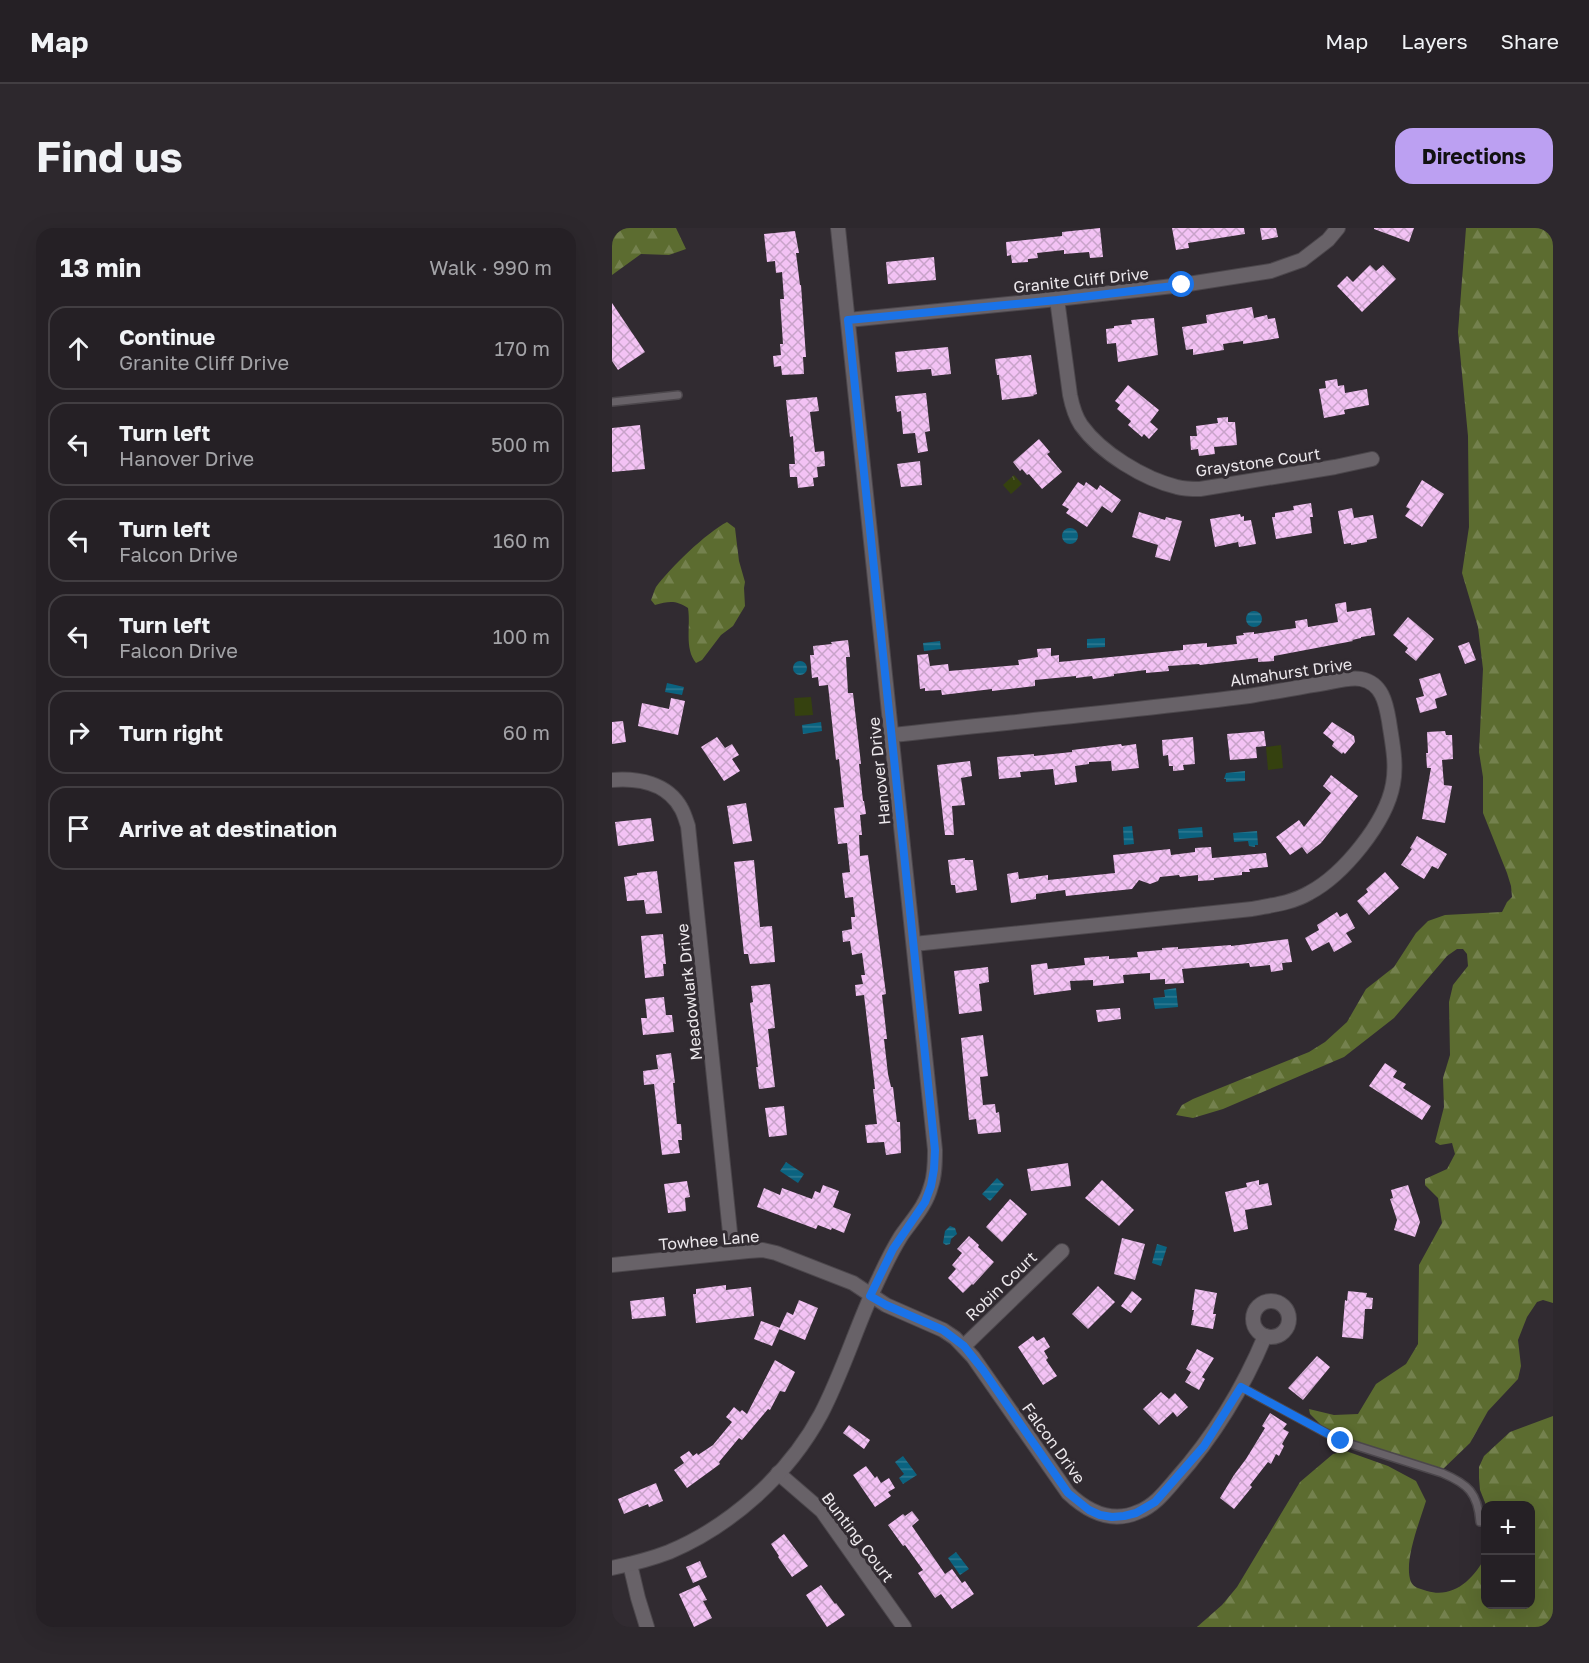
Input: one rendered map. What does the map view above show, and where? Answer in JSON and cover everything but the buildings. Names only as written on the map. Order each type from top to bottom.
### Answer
[{"type":"street","name":"Hanover Drive","points":[[612,1568],[667,1552],[702,1535],[743,1506],[793,1457],[820,1415],[833,1389],[870,1296],[893,1249],[925,1202],[934,1169],[935,1150],[914,944],[838,228]]},
{"type":"street","name":"Granite Cliff Drive","points":[[848,320],[1057,300],[1182,285],[1271,271],[1302,260],[1328,240],[1338,228]]},
{"type":"street","name":"Graystone Court","points":[[1057,300],[1068,386],[1080,424],[1106,450],[1141,473],[1179,488],[1200,489],[1372,459]]},
{"type":"street","name":"Almahurst Drive","points":[[892,735],[1250,695],[1361,679],[1377,687],[1385,700],[1394,752],[1395,768],[1390,796],[1386,809],[1372,831],[1354,854],[1326,882],[1298,898],[1282,904],[1252,909],[914,944]]},
{"type":"street","name":"Meadowlark Drive","points":[[612,780],[638,780],[658,787],[674,799],[688,826],[732,1252]]},
{"type":"street","name":"Towhee Lane","points":[[612,1265],[763,1250],[853,1283],[870,1296]]},
{"type":"street","name":"Robin Court","points":[[964,1346],[1062,1251]]},
{"type":"street","name":"Falcon Drive","points":[[870,1296],[943,1330],[964,1346],[1068,1493],[1089,1510],[1112,1517],[1136,1513],[1155,1502],[1204,1446],[1241,1387],[1265,1336]]},
{"type":"street","name":"Bunting Court","points":[[778,1473],[822,1512],[904,1627]]},
{"type":"street","points":[[630,1564],[647,1627]]},
{"type":"lane","points":[[612,402],[678,395]]},
{"type":"lane","points":[[1241,1387],[1341,1441],[1457,1479],[1472,1493],[1479,1508],[1480,1522]]},
{"type":"green space","points":[[612,228],[676,228],[686,249],[669,255],[641,254],[612,275]]},
{"type":"green space","points":[[1466,228],[1553,228],[1553,1303],[1543,1300],[1537,1302],[1527,1317],[1518,1340],[1521,1366],[1518,1379],[1488,1411],[1470,1443],[1443,1469],[1395,1458],[1351,1441],[1323,1427],[1310,1414],[1309,1409],[1334,1415],[1358,1414],[1376,1384],[1406,1364],[1418,1344],[1419,1265],[1442,1223],[1438,1198],[1425,1185],[1425,1179],[1447,1169],[1455,1154],[1452,1143],[1440,1145],[1435,1142],[1444,1107],[1443,1078],[1450,1055],[1449,1002],[1453,985],[1468,966],[1467,954],[1463,949],[1457,949],[1447,956],[1394,1018],[1344,1057],[1223,1109],[1193,1118],[1176,1115],[1182,1105],[1193,1099],[1309,1052],[1325,1042],[1347,1022],[1366,989],[1394,967],[1416,933],[1428,921],[1445,915],[1502,912],[1512,897],[1507,873],[1483,813],[1483,777],[1479,752],[1483,669],[1478,627],[1462,573],[1469,527],[1468,436],[1458,332]]},
{"type":"green space","points":[[1014,475],[1022,484],[1011,494],[1003,485]]},
{"type":"green space","points":[[727,522],[735,528],[739,561],[745,582],[745,606],[733,626],[721,635],[702,660],[696,663],[690,651],[688,608],[672,602],[655,605],[651,600],[656,587],[679,561],[699,542]]},
{"type":"green space","points":[[811,697],[813,715],[795,716],[794,698]]},
{"type":"green space","points":[[1281,745],[1283,768],[1268,770],[1266,747]]},
{"type":"green space","points":[[1553,1416],[1553,1627],[1197,1627],[1222,1605],[1237,1587],[1300,1482],[1333,1454],[1346,1451],[1388,1466],[1416,1481],[1426,1501],[1409,1564],[1409,1574],[1414,1586],[1437,1593],[1454,1590],[1469,1580],[1481,1563],[1481,1609],[1535,1609],[1535,1501],[1484,1501],[1480,1490],[1479,1467],[1484,1456],[1510,1432]]},
{"type":"water","points":[[1070,528],[1076,530],[1078,536],[1076,542],[1070,544],[1064,542],[1062,536],[1064,530]]},
{"type":"water","points":[[1254,611],[1260,613],[1262,619],[1260,625],[1254,627],[1248,625],[1246,619],[1248,613]]},
{"type":"water","points":[[1105,638],[1105,647],[1087,648],[1087,639]]},
{"type":"water","points":[[940,641],[941,649],[924,651],[923,643]]},
{"type":"water","points":[[797,661],[803,661],[807,668],[803,675],[797,675],[793,671],[793,665]]},
{"type":"water","points":[[667,683],[684,687],[682,695],[665,692]]},
{"type":"water","points":[[821,722],[822,731],[803,734],[802,725]]},
{"type":"water","points":[[1245,771],[1245,781],[1226,782],[1224,779],[1226,773]]},
{"type":"water","points":[[1132,826],[1134,844],[1124,845],[1123,827]]},
{"type":"water","points":[[1202,827],[1203,837],[1179,839],[1178,829]]},
{"type":"water","points":[[1257,831],[1258,845],[1255,847],[1249,846],[1248,841],[1234,842],[1233,833]]},
{"type":"water","points":[[1176,988],[1178,1007],[1155,1009],[1153,998],[1165,997],[1164,990]]},
{"type":"water","points":[[786,1162],[804,1174],[798,1183],[780,1171]]},
{"type":"water","points":[[997,1178],[1004,1185],[990,1201],[982,1194]]},
{"type":"water","points":[[950,1226],[955,1228],[957,1234],[951,1239],[950,1244],[946,1245],[943,1243],[945,1231]]},
{"type":"water","points":[[1157,1244],[1167,1247],[1161,1266],[1152,1263]]},
{"type":"water","points":[[903,1456],[917,1475],[903,1484],[899,1478],[904,1474],[895,1462]]},
{"type":"water","points":[[956,1552],[969,1569],[960,1575],[948,1558]]},
{"type":"route","points":[[1182,285],[1057,300],[848,320],[935,1150],[931,1186],[925,1202],[893,1249],[870,1296],[943,1330],[964,1346],[1068,1493],[1077,1502],[1100,1515],[1124,1516],[1136,1513],[1155,1502],[1204,1446],[1241,1387],[1341,1441]]}]
